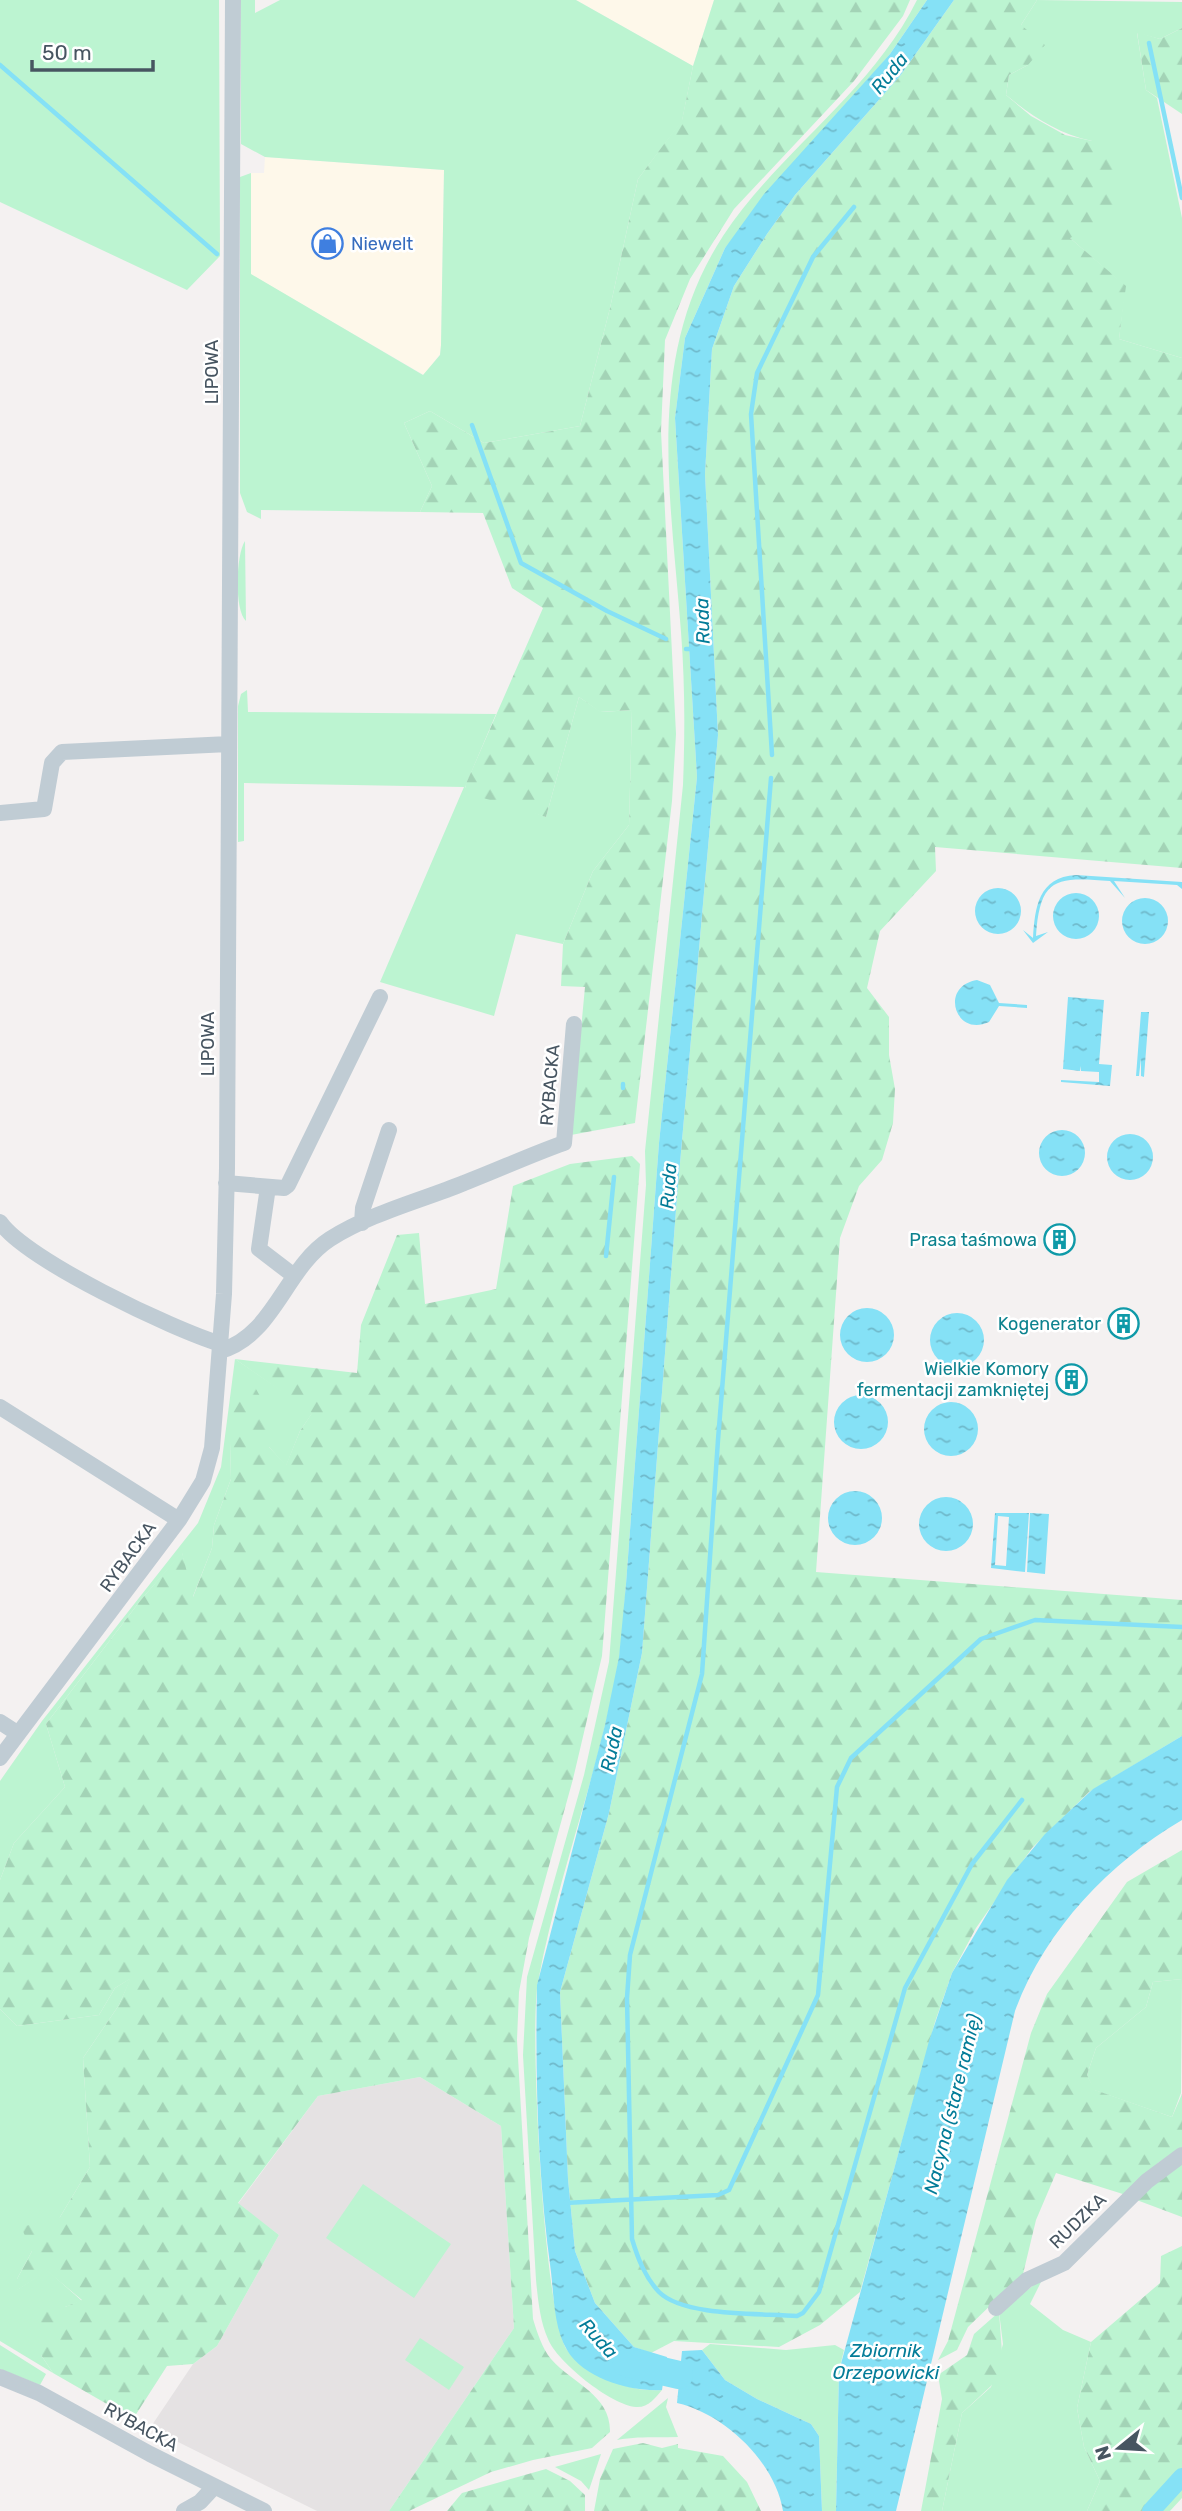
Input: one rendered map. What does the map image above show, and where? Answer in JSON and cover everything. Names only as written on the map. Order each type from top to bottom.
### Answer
[{"type":"street","name":"LIPOWA","points":[[221,1348],[226,1183],[233,0]]},
{"type":"street","points":[[0,813],[44,809],[54,758],[62,751],[229,744]]},
{"type":"street","points":[[226,1183],[284,1188],[288,1185],[380,997]]},
{"type":"street","name":"RYBACKA","points":[[0,1758],[179,1520],[199,1487],[210,1459],[221,1348],[239,1345],[250,1337],[293,1275],[322,1245],[362,1223],[564,1143],[575,1024]]},
{"type":"street","points":[[362,1223],[363,1208],[389,1130]]},
{"type":"street","points":[[268,1186],[260,1249],[293,1275]]},
{"type":"street","points":[[0,1222],[7,1232],[47,1262],[221,1348]]},
{"type":"street","points":[[0,1407],[179,1520]]},
{"type":"street","points":[[0,1722],[17,1733]]},
{"type":"street","name":"RUDZKA","points":[[996,2308],[1027,2280],[1070,2258],[1142,2186],[1182,2155]]},
{"type":"street","name":"RYBACKA","points":[[0,2377],[39,2393],[213,2488],[264,2511]]},
{"type":"street","points":[[184,2511],[200,2502],[213,2488]]},
{"type":"shaded area","points":[[576,0],[714,0],[693,66]]},
{"type":"shaded area","points":[[265,157],[444,170],[441,345],[440,354],[424,375],[250,274],[251,173],[264,173]]},
{"type":"shaded area","points":[[420,2077],[501,2126],[514,2328],[389,2511],[317,2511],[150,2428],[193,2364],[217,2346],[279,2235],[238,2204],[318,2096]]},
{"type":"green space","points":[[0,0],[219,0],[220,256],[187,290],[0,202]]},
{"type":"green space","points":[[241,0],[255,0],[255,13],[280,0],[576,0],[693,66],[682,121],[638,179],[610,308],[580,426],[484,443],[430,411],[404,423],[432,486],[420,512],[261,510],[261,519],[247,512],[240,493],[240,177],[251,173],[251,274],[423,375],[440,355],[444,170],[265,157],[241,144]]},
{"type":"green space","points":[[714,0],[910,0],[903,16],[854,81],[734,209],[690,279],[665,340],[661,431],[676,734],[672,801],[635,1123],[571,1135],[585,987],[561,986],[563,944],[593,871],[629,825],[632,710],[600,712],[579,697],[546,817],[470,794],[465,786],[543,608],[512,588],[483,513],[420,512],[432,486],[404,423],[430,411],[484,443],[580,426],[610,308],[638,179],[682,120],[693,66]]},
{"type":"green space","points":[[917,0],[927,0],[890,54],[725,248],[685,338],[675,418],[697,777],[659,1143],[619,1658],[602,1740],[546,1941],[536,2010],[540,2171],[545,2231],[559,2327],[567,2350],[602,2375],[630,2387],[662,2390],[648,2404],[636,2407],[613,2399],[586,2381],[562,2359],[545,2332],[536,2280],[523,2055],[527,1977],[584,1775],[609,1662],[646,1185],[645,1151],[683,785],[683,670],[669,479],[672,379],[682,330],[698,282],[723,236],[770,176],[875,64],[898,33]]},
{"type":"green space","points":[[954,0],[1037,0],[1021,25],[1045,45],[1028,65],[1009,75],[1006,95],[1031,116],[1065,135],[1092,141],[1119,164],[1113,216],[1070,238],[1126,286],[1119,339],[1182,358],[1182,868],[935,847],[936,871],[880,931],[867,988],[889,1017],[889,1055],[895,1089],[893,1123],[882,1160],[859,1186],[840,1238],[816,1572],[1182,1600],[1182,1736],[1089,1792],[1032,1848],[976,1928],[952,1973],[935,2022],[860,2292],[820,2325],[779,2347],[674,2341],[651,2353],[634,2347],[595,2303],[575,2251],[568,2179],[560,1992],[609,1813],[642,1653],[677,1197],[718,735],[705,474],[712,349],[734,286],[767,234],[795,195],[900,76]]},
{"type":"green space","points":[[1037,0],[1182,2],[1182,28],[1160,39],[1137,33],[1146,90],[1157,98],[1182,218],[1182,358],[1119,339],[1125,286],[1070,238],[1092,141],[1068,134],[1046,123],[1006,95],[1009,75],[1028,65],[1021,25]]},
{"type":"green space","points":[[1182,28],[1182,114],[1146,90],[1137,32],[1160,39]]},
{"type":"green space","points":[[245,541],[246,621],[242,615],[238,594],[240,557]]},
{"type":"green space","points":[[247,690],[248,712],[496,714],[465,787],[546,817],[579,697],[601,712],[632,710],[629,825],[593,871],[563,944],[516,934],[494,1016],[380,982],[464,787],[244,783],[244,841],[238,842],[238,706],[241,694]]},
{"type":"green space","points":[[632,1156],[640,1164],[602,1656],[573,1779],[529,1938],[519,1992],[517,2040],[533,2319],[542,2345],[551,2359],[598,2399],[609,2419],[610,2432],[592,2448],[491,2472],[409,2511],[389,2511],[514,2328],[501,2126],[420,2077],[318,2096],[238,2203],[279,2235],[217,2346],[193,2364],[167,2366],[133,2419],[53,2373],[41,2355],[40,2307],[65,2307],[82,2300],[47,2271],[16,2291],[17,2279],[32,2251],[21,2227],[60,2217],[90,2167],[83,2058],[119,2005],[130,1979],[115,1988],[99,2015],[17,2026],[0,2009],[0,1880],[14,1843],[65,1787],[46,1724],[140,1601],[182,1552],[193,1597],[212,1548],[214,1525],[231,1479],[230,1443],[236,1379],[252,1382],[269,1412],[269,1447],[286,1465],[300,1431],[312,1413],[235,1359],[357,1373],[361,1325],[397,1235],[419,1233],[425,1304],[496,1289],[513,1186],[570,1164]]},
{"type":"green space","points":[[235,1359],[313,1412],[300,1431],[286,1466],[269,1447],[269,1412],[230,1443],[231,1479],[214,1525],[212,1548],[192,1599],[182,1553],[140,1601],[46,1724],[65,1787],[14,1843],[0,1880],[0,1781],[42,1721],[198,1523],[221,1467]]},
{"type":"green space","points":[[1182,1850],[1182,1979],[1153,1982],[1146,2007],[1096,2048],[1087,2075],[1095,2090],[1172,2117],[1182,2094],[1182,2147],[1158,2163],[1126,2195],[1056,2173],[1036,2220],[1023,2274],[968,2327],[957,2350],[938,2360],[948,2341],[1031,2033],[1047,1994],[1127,1882]]},
{"type":"green space","points":[[131,1978],[119,2005],[83,2058],[90,2167],[60,2217],[32,2251],[17,2279],[17,2290],[47,2270],[82,2301],[65,2307],[41,2355],[53,2373],[0,2341],[0,2009],[17,2026],[99,2015],[115,1988]]},
{"type":"green space","points":[[1182,1979],[1181,2093],[1172,2117],[1094,2090],[1087,2075],[1096,2048],[1146,2007],[1153,1982]]},
{"type":"green space","points":[[1182,2164],[1182,2217],[1134,2199]]},
{"type":"green space","points":[[363,2184],[451,2244],[414,2298],[326,2238]]},
{"type":"green space","points":[[1182,2246],[1182,2498],[1170,2511],[1087,2511],[1100,2481],[1084,2447],[1077,2408],[1091,2342],[1160,2283],[1161,2256]]},
{"type":"green space","points":[[1043,2278],[1030,2304],[1063,2330],[1091,2342],[1077,2408],[1084,2447],[1100,2481],[1087,2511],[942,2511],[962,2413],[991,2387],[1003,2344],[999,2312]]},
{"type":"green space","points":[[999,2312],[1003,2366],[991,2386],[962,2413],[942,2511],[921,2511],[942,2399],[938,2375],[967,2355],[974,2334]]},
{"type":"green space","points":[[420,2338],[464,2367],[449,2390],[405,2360]]},
{"type":"green space","points":[[710,2344],[786,2350],[835,2345],[844,2350],[839,2371],[836,2511],[822,2511],[819,2436],[811,2424],[757,2399],[725,2380],[702,2350]]},
{"type":"green space","points":[[0,2345],[46,2374],[40,2385],[0,2369]]},
{"type":"green space","points":[[668,2398],[666,2407],[678,2437],[617,2440]]},
{"type":"green space","points":[[643,2443],[662,2448],[678,2444],[678,2448],[723,2456],[747,2482],[761,2511],[594,2511],[600,2479],[613,2449]]},
{"type":"green space","points":[[601,2454],[589,2490],[581,2481],[555,2467]]},
{"type":"green space","points":[[546,2469],[570,2481],[585,2495],[585,2511],[447,2511],[462,2493]]},
{"type":"water","points":[[927,0],[954,0],[900,76],[795,195],[767,234],[734,286],[712,349],[705,474],[718,735],[677,1197],[642,1653],[609,1813],[560,1992],[568,2179],[575,2251],[595,2303],[634,2347],[667,2357],[662,2390],[636,2389],[609,2382],[585,2369],[567,2350],[557,2323],[540,2165],[537,1985],[605,1725],[619,1657],[626,1584],[659,1143],[697,777],[675,418],[685,338],[725,248],[764,194],[890,54]]},
{"type":"water","points":[[1076,875],[1182,882],[1182,889],[1177,885],[1114,881],[1125,898],[1110,881],[1064,881],[1054,885],[1042,902],[1036,936],[1048,932],[1033,943],[1023,930],[1033,938],[1037,905],[1046,888],[1063,877]]},
{"type":"water","points":[[998,888],[1014,895],[1021,911],[1014,927],[998,934],[982,927],[975,911],[982,895]]},
{"type":"water","points":[[1076,893],[1092,900],[1099,916],[1092,932],[1076,939],[1060,932],[1053,916],[1060,900]]},
{"type":"water","points":[[1145,898],[1161,905],[1168,921],[1161,937],[1145,944],[1129,937],[1122,921],[1129,905]]},
{"type":"water","points":[[977,980],[990,985],[999,1003],[1027,1005],[1027,1008],[999,1006],[989,1022],[977,1025],[967,1023],[960,1017],[955,1000],[958,991],[965,984]]},
{"type":"water","points":[[1068,997],[1104,1000],[1099,1064],[1112,1065],[1110,1086],[1061,1082],[1099,1082],[1099,1072],[1081,1071],[1081,1066],[1080,1071],[1063,1069]]},
{"type":"water","points":[[1141,1012],[1149,1012],[1144,1077],[1141,1076],[1141,1058],[1139,1076],[1136,1076]]},
{"type":"water","points":[[1062,1130],[1078,1137],[1085,1153],[1078,1169],[1062,1176],[1046,1169],[1039,1153],[1046,1137]]},
{"type":"water","points":[[1130,1134],[1146,1141],[1153,1157],[1146,1173],[1130,1180],[1114,1173],[1107,1157],[1114,1141]]},
{"type":"water","points":[[867,1308],[886,1316],[894,1335],[886,1354],[867,1362],[848,1354],[840,1335],[848,1316]]},
{"type":"water","points":[[957,1313],[976,1321],[984,1340],[976,1359],[957,1367],[938,1359],[930,1340],[938,1321]]},
{"type":"water","points":[[861,1395],[880,1403],[888,1422],[880,1441],[861,1449],[842,1441],[834,1422],[842,1403]]},
{"type":"water","points":[[951,1402],[970,1410],[978,1429],[970,1448],[951,1456],[932,1448],[924,1429],[932,1410]]},
{"type":"water","points":[[855,1491],[874,1499],[882,1518],[874,1537],[855,1545],[836,1537],[828,1518],[836,1499]]},
{"type":"water","points":[[946,1497],[965,1505],[973,1524],[965,1543],[946,1551],[927,1543],[919,1524],[927,1505]]},
{"type":"water","points":[[995,1513],[1029,1513],[1025,1572],[991,1568]],"holes":[[[998,1516],[1009,1517],[1006,1566],[995,1565]]]},
{"type":"water","points":[[1030,1513],[1049,1514],[1045,1574],[1027,1572]]},
{"type":"water","name":"Zbiornik Orzepowicki","points":[[1182,1736],[1182,1820],[1129,1857],[1082,1901],[1043,1953],[1015,2011],[896,2511],[836,2511],[839,2371],[929,2041],[952,1973],[1007,1880],[1045,1834],[1093,1789]]},
{"type":"water","name":"Zbiornik Orzepowicki","points":[[702,2350],[725,2380],[757,2399],[811,2424],[819,2436],[822,2511],[783,2511],[770,2475],[745,2443],[713,2418],[677,2403],[682,2351]]},
{"type":"waterway","points":[[1149,43],[1182,198]]},
{"type":"waterway","points":[[0,65],[217,254]]},
{"type":"waterway","points":[[772,755],[751,414],[757,373],[813,257],[854,207]]},
{"type":"waterway","points":[[472,425],[521,563],[607,611],[666,639]]},
{"type":"waterway","points":[[686,649],[691,649]]},
{"type":"waterway","points":[[771,778],[702,1674],[630,1955],[627,1998],[632,2239],[642,2267],[659,2292],[671,2300],[704,2310],[797,2316],[803,2313],[819,2292],[905,1988],[972,1864],[1022,1800]]},
{"type":"waterway","points":[[606,1256],[614,1177]]},
{"type":"waterway","points":[[565,2203],[718,2195],[729,2190],[818,1995],[837,1787],[851,1758],[981,1639],[1035,1620],[1182,1627]]},
{"type":"waterway","name":"Ruda","points":[[627,2363],[679,2375]]},
{"type":"waterway","points":[[1151,2511],[1182,2477]]},
{"type":"place","name":"Niewelt","points":[[328,244]]},
{"type":"place","name":"Prasa taśmowa","points":[[1060,1240]]},
{"type":"place","name":"Kogenerator","points":[[1124,1324]]},
{"type":"place","name":"Wielkie Komory fermentacji zamkniętej","points":[[1072,1379]]},
{"type":"water label","name":"Nacyna (stare ramię)","points":[[952,2104]]}]
